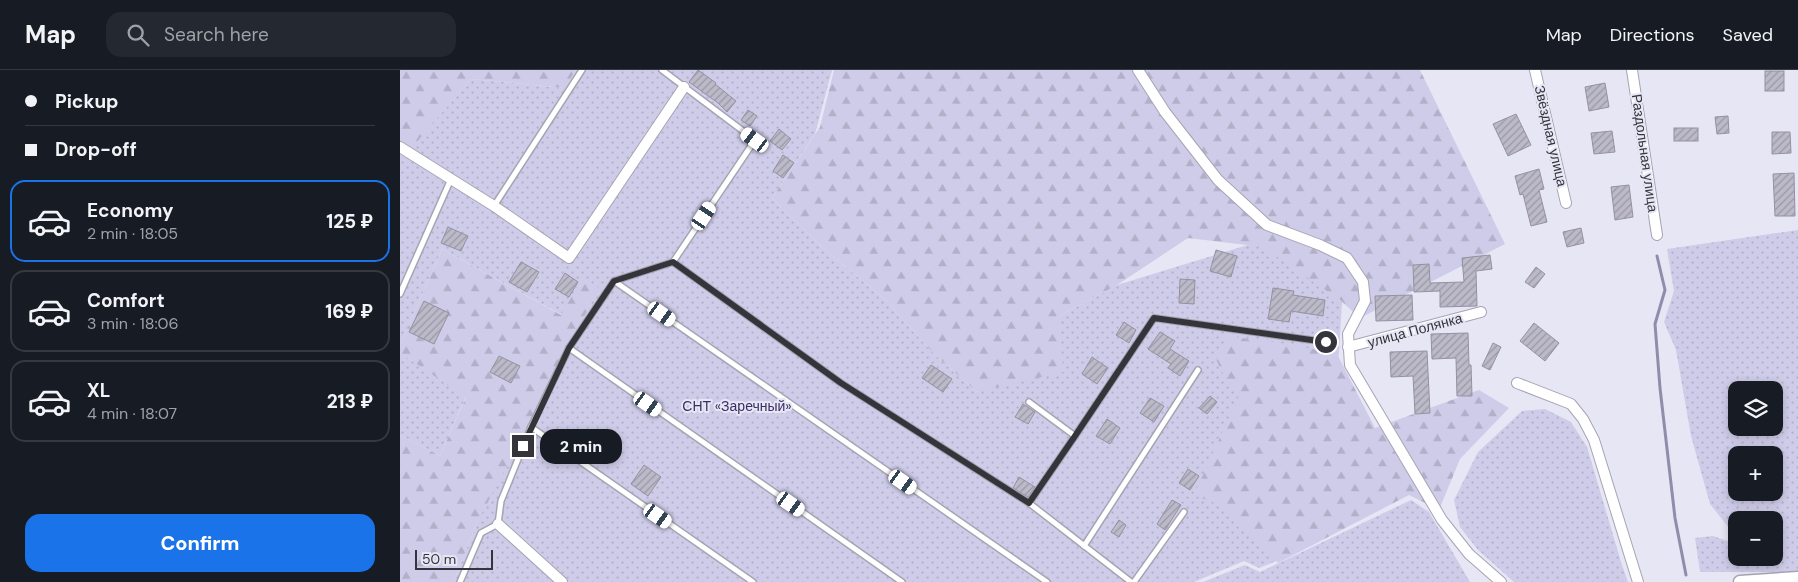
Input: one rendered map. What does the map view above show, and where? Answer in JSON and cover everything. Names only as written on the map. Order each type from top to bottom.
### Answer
[{"type":"street","points":[[1138,70],[1165,112],[1218,180],[1267,225],[1320,245],[1347,258],[1363,282],[1365,301],[1348,334],[1350,366],[1442,520],[1469,554],[1501,582]]},
{"type":"street","name":"Звёздная улица","points":[[1535,70],[1566,203]]},
{"type":"street","name":"Раздольная улица","points":[[1632,70],[1657,235]]},
{"type":"street","points":[[400,147],[494,206],[569,258],[684,87]]},
{"type":"street","name":"улица Полянка","points":[[1348,347],[1482,312]]},
{"type":"street","points":[[1517,384],[1570,404],[1583,419],[1594,440],[1638,582]]},
{"type":"street","points":[[498,524],[562,582]]},
{"type":"street","points":[[1740,582],[1798,578]]},
{"type":"lane","points":[[494,206],[582,70]]},
{"type":"lane","points":[[460,582],[481,533],[498,524],[501,501],[531,427],[569,348],[614,281],[673,262],[755,140],[662,70]]},
{"type":"lane","points":[[400,294],[451,179]]},
{"type":"lane","points":[[673,262],[841,383],[1029,503],[1132,582],[1184,512]]},
{"type":"lane","points":[[614,281],[1048,582]]},
{"type":"lane","points":[[1029,503],[1154,318],[1326,342]]},
{"type":"lane","points":[[569,348],[902,582]]},
{"type":"lane","points":[[1084,546],[1198,370]]},
{"type":"lane","points":[[1028,402],[1075,436]]},
{"type":"lane","points":[[531,427],[753,582]]},
{"type":"green space","points":[[400,70],[576,70],[564,88],[471,79],[403,158],[400,155]]},
{"type":"green space","name":"СНТ «Заречный»","points":[[576,70],[832,70],[815,134],[772,198],[824,249],[886,300],[933,353],[977,392],[1059,316],[1117,285],[1264,240],[1342,302],[1339,353],[1303,550],[1259,568],[1244,561],[1194,582],[453,582],[583,277],[562,315],[442,249],[400,345],[400,155],[403,157],[471,79],[563,88]]},
{"type":"green space","points":[[834,70],[1420,70],[1505,244],[1360,318],[1340,300],[1263,247],[1188,238],[1117,285],[1059,316],[1063,372],[977,392],[933,353],[886,300],[824,249],[772,198],[820,127]]},
{"type":"green space","points":[[1798,230],[1798,572],[1700,572],[1695,538],[1713,536],[1728,541],[1728,566],[1783,566],[1783,511],[1728,511],[1728,527],[1710,504],[1691,436],[1676,350],[1664,322],[1674,291],[1667,249]]},
{"type":"green space","points":[[442,249],[561,315],[583,277],[599,288],[477,523],[453,582],[400,582],[400,435],[440,456],[466,397],[400,353],[400,345]]},
{"type":"green space","points":[[1227,336],[1288,344],[1337,354],[1375,428],[1479,390],[1509,408],[1460,459],[1439,510],[1409,495],[1278,563],[1225,507],[1194,495],[1240,393],[1222,372],[1216,359]]},
{"type":"green space","points":[[400,353],[466,396],[440,456],[400,435]]},
{"type":"green space","points":[[1545,409],[1571,422],[1587,447],[1628,582],[1514,582],[1478,550],[1460,527],[1454,500],[1478,452],[1522,411]]},
{"type":"green space","points":[[1411,500],[1429,512],[1470,582],[1203,582],[1245,565],[1260,572]]},
{"type":"building","points":[[698,70],[736,101],[727,112],[689,82]]},
{"type":"building","points":[[1765,71],[1784,71],[1784,91],[1765,91]]},
{"type":"building","points":[[1605,83],[1609,107],[1589,111],[1585,87]]},
{"type":"building","points":[[748,110],[757,116],[750,126],[741,120]]},
{"type":"building","points":[[1516,114],[1531,145],[1508,156],[1493,124]]},
{"type":"building","points":[[1728,116],[1729,133],[1717,134],[1715,117]]},
{"type":"building","points":[[1674,128],[1698,128],[1698,141],[1674,141]]},
{"type":"building","points":[[779,129],[791,139],[782,150],[770,141]]},
{"type":"building","points":[[1612,131],[1615,152],[1594,154],[1591,133]]},
{"type":"building","points":[[1772,132],[1790,132],[1791,153],[1772,154]]},
{"type":"building","points":[[783,155],[794,163],[783,178],[773,171]]},
{"type":"building","points":[[1539,169],[1544,189],[1539,190],[1547,222],[1531,226],[1523,194],[1520,195],[1515,176]]},
{"type":"building","points":[[1794,173],[1795,216],[1775,216],[1773,174]]},
{"type":"building","points":[[1629,185],[1633,217],[1615,220],[1611,187]]},
{"type":"building","points":[[448,227],[468,236],[461,251],[441,243]]},
{"type":"building","points":[[1581,228],[1584,243],[1567,247],[1563,232]]},
{"type":"building","points":[[1216,250],[1237,256],[1231,277],[1210,271]]},
{"type":"building","points":[[1490,255],[1492,269],[1476,271],[1477,306],[1440,307],[1440,291],[1414,292],[1413,265],[1429,264],[1430,283],[1464,282],[1462,258]]},
{"type":"building","points":[[521,262],[539,272],[527,292],[509,282]]},
{"type":"building","points":[[1536,267],[1545,274],[1534,288],[1525,282]]},
{"type":"building","points":[[565,273],[578,282],[569,297],[555,289]]},
{"type":"building","points":[[1180,279],[1195,280],[1194,304],[1179,303]]},
{"type":"building","points":[[1273,288],[1294,291],[1293,295],[1325,300],[1323,316],[1291,311],[1289,322],[1268,319]]},
{"type":"building","points":[[1412,295],[1413,320],[1376,321],[1375,296]]},
{"type":"building","points":[[424,301],[449,313],[434,344],[409,332]]},
{"type":"building","points":[[1124,322],[1136,330],[1129,343],[1116,335]]},
{"type":"building","points":[[1534,323],[1559,343],[1545,361],[1520,341]]},
{"type":"building","points":[[1160,332],[1175,341],[1170,349],[1189,361],[1180,376],[1168,368],[1171,364],[1148,349]]},
{"type":"building","points":[[1468,333],[1472,396],[1457,396],[1456,358],[1432,359],[1431,334]]},
{"type":"building","points":[[1493,343],[1501,347],[1490,370],[1482,366]]},
{"type":"building","points":[[1427,351],[1430,413],[1415,414],[1413,376],[1391,377],[1390,352]]},
{"type":"building","points":[[499,356],[520,366],[511,383],[490,372]]},
{"type":"building","points":[[1092,357],[1108,368],[1097,384],[1082,374]]},
{"type":"building","points":[[931,365],[952,379],[943,392],[922,378]]},
{"type":"building","points":[[1210,396],[1217,402],[1207,414],[1199,408]]},
{"type":"building","points":[[1150,398],[1164,406],[1154,422],[1140,413]]},
{"type":"building","points":[[1023,404],[1035,412],[1028,424],[1015,417]]},
{"type":"building","points":[[1107,419],[1120,428],[1110,444],[1096,436]]},
{"type":"building","points":[[644,465],[661,477],[648,496],[631,484]]},
{"type":"building","points":[[1188,469],[1199,476],[1190,490],[1179,483]]},
{"type":"building","points":[[1019,477],[1035,487],[1028,497],[1013,488]]},
{"type":"building","points":[[1172,500],[1181,505],[1165,530],[1157,524]]},
{"type":"building","points":[[1119,520],[1126,525],[1119,537],[1111,532]]},
{"type":"waterway","points":[[1657,256],[1665,290],[1655,324],[1660,388],[1675,518],[1686,575]]},
{"type":"route","points":[[523,446],[569,348],[614,281],[673,262],[841,383],[1029,503],[1154,318],[1326,342]]}]
